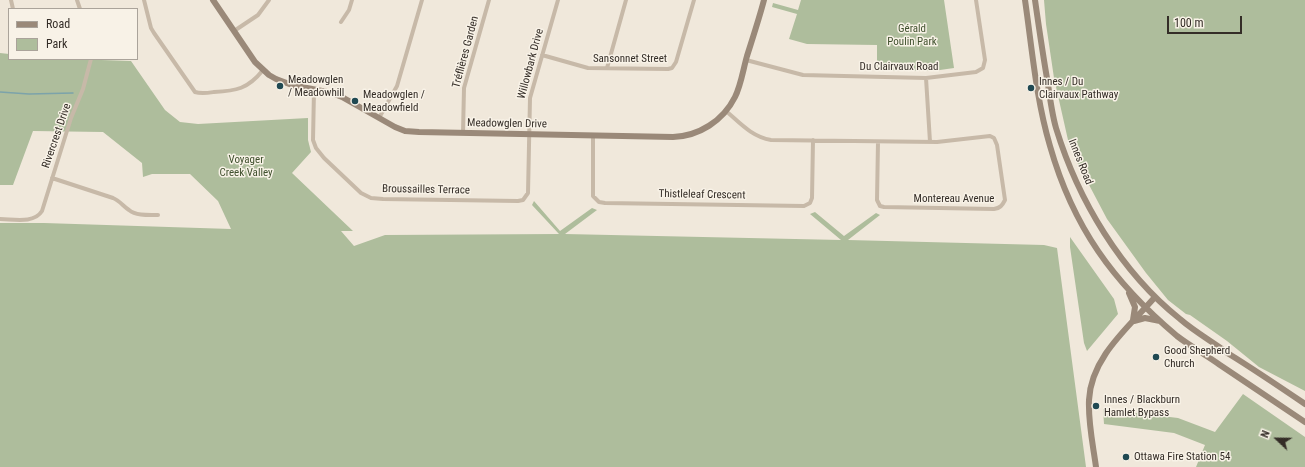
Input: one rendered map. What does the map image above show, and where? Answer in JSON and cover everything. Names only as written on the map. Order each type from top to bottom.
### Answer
[{"type":"main road","name":"Meadowglen Drive","points":[[213,0],[255,62],[276,79],[285,83],[342,97],[395,127],[410,132],[673,137],[702,130],[712,124],[726,111],[735,97],[764,0]]},
{"type":"main road","name":"Innes Road","points":[[1025,0],[1043,118],[1050,146],[1064,189],[1081,226],[1103,258],[1128,290],[1162,322],[1178,336],[1305,422]]},
{"type":"main road","name":"Innes Road","points":[[1035,0],[1051,105],[1056,128],[1077,184],[1110,243],[1135,274],[1179,319],[1305,404]]},
{"type":"main road","points":[[1128,290],[1135,307],[1133,322]]},
{"type":"main road","points":[[1096,467],[1089,418],[1089,398],[1091,387],[1100,362],[1109,349],[1155,296]]},
{"type":"main road","points":[[1133,322],[1145,318],[1162,322]]},
{"type":"street","points":[[144,0],[151,28],[195,92],[236,90],[247,86],[263,70]]},
{"type":"street","points":[[234,31],[258,15],[269,0]]},
{"type":"street","points":[[341,22],[349,10],[352,0]]},
{"type":"street","points":[[378,118],[397,86],[422,0]]},
{"type":"street","name":"Tréflières Garden","points":[[463,133],[464,88],[489,0]]},
{"type":"street","name":"Willowbark Drive","points":[[528,134],[530,98],[558,0]]},
{"type":"street","points":[[607,68],[626,0]]},
{"type":"street","name":"Sansonnet Street","points":[[542,55],[582,66],[607,68],[672,68],[676,62],[694,0]]},
{"type":"street","name":"Du Clairvaux Road","points":[[746,60],[803,75],[926,78],[976,72],[983,68],[985,60],[976,0]]},
{"type":"street","name":"Rivercrest Drive","points":[[0,219],[31,219],[36,217],[42,211],[71,118],[83,89],[91,60]]},
{"type":"street","points":[[926,78],[930,142]]},
{"type":"street","name":"Broussailles Terrace","points":[[314,90],[314,140],[316,148],[324,158],[361,193],[372,198],[523,200],[528,193],[528,134]]},
{"type":"street","name":"Montereau Avenue","points":[[726,111],[759,137],[771,140],[943,142],[986,135],[994,138],[997,145],[1004,200],[1001,206],[994,209],[880,206],[877,200],[878,142]]},
{"type":"street","name":"Thistleleaf Crescent","points":[[593,135],[593,196],[599,202],[605,203],[804,206],[810,203],[812,198],[813,140]]},
{"type":"street","points":[[52,178],[118,200],[128,210],[134,213],[158,215]]},
{"type":"green space","name":"Gérald Poulin Park","points":[[801,0],[944,0],[954,68],[933,71],[877,70],[877,45],[807,44],[789,39],[797,14],[772,7],[773,3],[798,10]]},
{"type":"green space","points":[[1044,0],[1305,0],[1305,391],[1259,367],[1227,341],[1190,315],[1186,314],[1168,300],[1146,273],[1107,219],[1077,162],[1068,140],[1054,78]]},
{"type":"green space","name":"Voyager Creek Valley","points":[[0,53],[8,54],[8,60],[131,61],[165,110],[180,122],[198,124],[308,118],[308,140],[311,152],[292,173],[353,231],[341,231],[354,246],[385,235],[559,234],[532,205],[534,201],[560,231],[592,208],[597,210],[565,234],[841,240],[810,214],[815,212],[844,236],[876,213],[880,215],[848,240],[1044,245],[1057,248],[1086,467],[0,467],[0,223],[231,229],[218,201],[190,174],[152,174],[143,177],[142,163],[103,132],[33,131],[13,185],[0,185]]},
{"type":"green space","points":[[1070,237],[1114,299],[1118,314],[1087,351],[1084,343],[1070,247]]},
{"type":"green space","points":[[1243,394],[1305,437],[1305,467],[1196,467],[1205,445],[1174,433],[1104,424],[1103,409],[1178,418],[1215,432]]},
{"type":"waterway","points":[[0,92],[29,94],[73,93]]},
{"type":"place","name":"Meadowglen / Meadowhill","points":[[280,86]]},
{"type":"place","name":"Innes / Du Clairvaux Pathway","points":[[1031,88]]},
{"type":"place","name":"Meadowglen / Meadowfield","points":[[355,101]]},
{"type":"place","name":"Good Shepherd Church","points":[[1156,357]]},
{"type":"place","name":"Innes / Blackburn Hamlet Bypass","points":[[1096,406]]},
{"type":"place","name":"Ottawa Fire Station 54","points":[[1126,457]]}]
